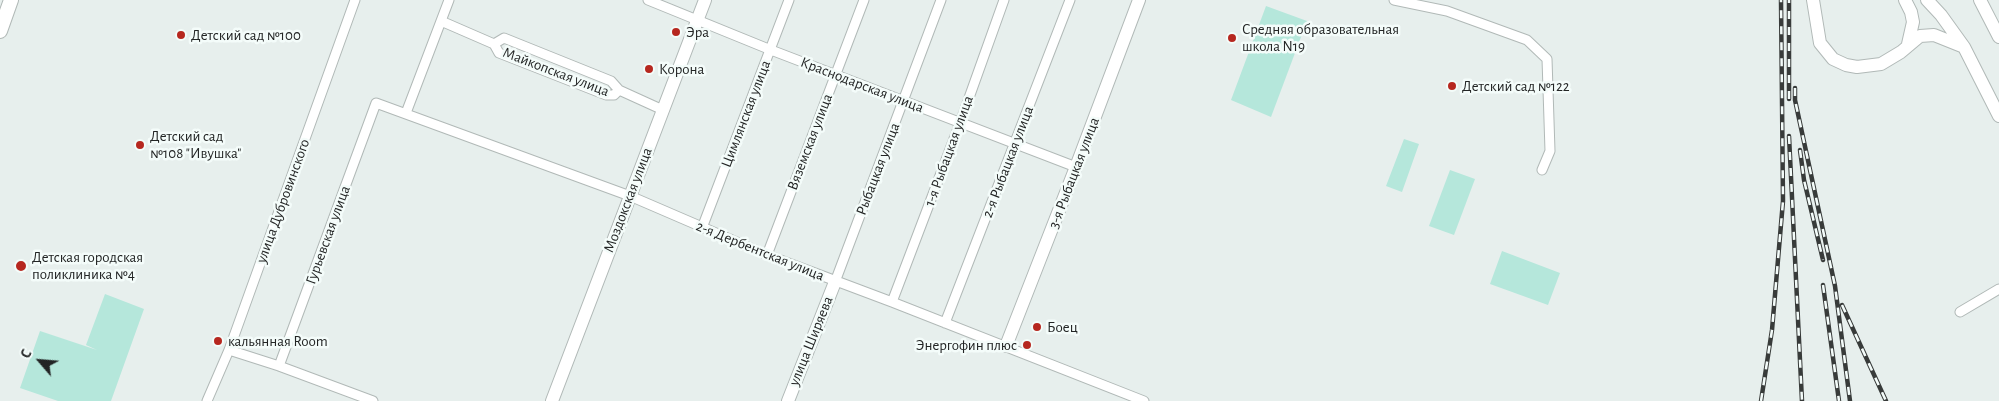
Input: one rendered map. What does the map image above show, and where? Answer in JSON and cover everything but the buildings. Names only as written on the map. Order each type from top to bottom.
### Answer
[{"type":"main road","points":[[0,31],[11,0]]},
{"type":"street","name":"улица Дубровинского","points":[[208,401],[230,350],[354,0]]},
{"type":"street","points":[[406,113],[449,0]]},
{"type":"street","name":"Краснодарская улица","points":[[648,0],[835,75],[1076,167]]},
{"type":"street","name":"Моздокская улица","points":[[552,401],[705,0]]},
{"type":"street","name":"Цимлянская улица","points":[[702,228],[789,0]]},
{"type":"street","name":"Вяземская улица","points":[[767,255],[864,0]]},
{"type":"street","name":"Рыбацкая улица","points":[[836,282],[941,0]]},
{"type":"street","name":"1-я Рыбацкая улица","points":[[892,302],[960,123],[1004,0]]},
{"type":"street","name":"2-я Рыбацкая улица","points":[[945,323],[1070,0]]},
{"type":"street","name":"3-я Рыбацкая улица","points":[[1006,346],[1139,0]]},
{"type":"street","points":[[1394,0],[1447,11],[1527,40],[1547,59],[1550,151],[1542,170]]},
{"type":"street","points":[[1813,0],[1820,43],[1833,59],[1857,68],[1880,64],[1901,52],[1908,44],[1920,36],[1934,35],[1964,47]]},
{"type":"street","points":[[1905,0],[1911,12],[1913,22],[1908,44]]},
{"type":"street","points":[[1927,0],[1941,15],[1964,47],[1999,116]]},
{"type":"street","points":[[1980,0],[1999,37]]},
{"type":"street","name":"Майкопская улица","points":[[441,21],[494,44],[499,53],[606,95],[614,95],[619,90]]},
{"type":"street","name":"Майкопская улица","points":[[494,44],[504,38],[611,80],[619,90],[663,110]]},
{"type":"street","name":"2-я Дербентская улица","points":[[376,103],[630,196],[767,255],[1144,401]]},
{"type":"street","name":"Гурьевская улица","points":[[279,366],[376,103]]},
{"type":"street","name":"улица Ширяева","points":[[788,401],[836,282]]},
{"type":"street","points":[[1960,312],[1999,289]]},
{"type":"street","points":[[230,350],[279,366],[372,401]]},
{"type":"green space","points":[[1266,6],[1307,21],[1271,117],[1231,100]]},
{"type":"green space","points":[[1404,139],[1419,144],[1402,192],[1386,186]]},
{"type":"green space","points":[[1450,170],[1475,179],[1454,235],[1429,226]]},
{"type":"green space","points":[[1502,251],[1560,273],[1548,305],[1490,284]]},
{"type":"green space","points":[[105,294],[144,309],[111,401],[58,401],[20,388],[40,331],[97,350],[86,345]]},
{"type":"railway","points":[[1761,401],[1772,330],[1783,201],[1781,0]]},
{"type":"railway","points":[[1789,0],[1789,99]]},
{"type":"railway","points":[[1795,88],[1795,100],[1835,286],[1850,401]]},
{"type":"railway","points":[[1789,136],[1802,401]]},
{"type":"railway","points":[[1800,150],[1804,180],[1823,260]]},
{"type":"railway","points":[[1823,285],[1839,401]]},
{"type":"railway","points":[[1842,305],[1886,401]]},
{"type":"place","name":"Эра","points":[[676,32]]},
{"type":"place","name":"Детский сад №100","points":[[181,35]]},
{"type":"place","name":"Средняя образовательная школа N19","points":[[1232,38]]},
{"type":"place","name":"Корона","points":[[649,69]]},
{"type":"place","name":"Детский сад №122","points":[[1452,86]]},
{"type":"place","name":"Детский сад №108 \"Ивушка\"","points":[[140,145]]},
{"type":"place","name":"Детская городская поликлиника №4","points":[[21,266]]},
{"type":"place","name":"Боец","points":[[1037,327]]},
{"type":"place","name":"кальянная Room","points":[[218,341]]},
{"type":"place","name":"Энергофин плюс","points":[[1027,345]]}]
